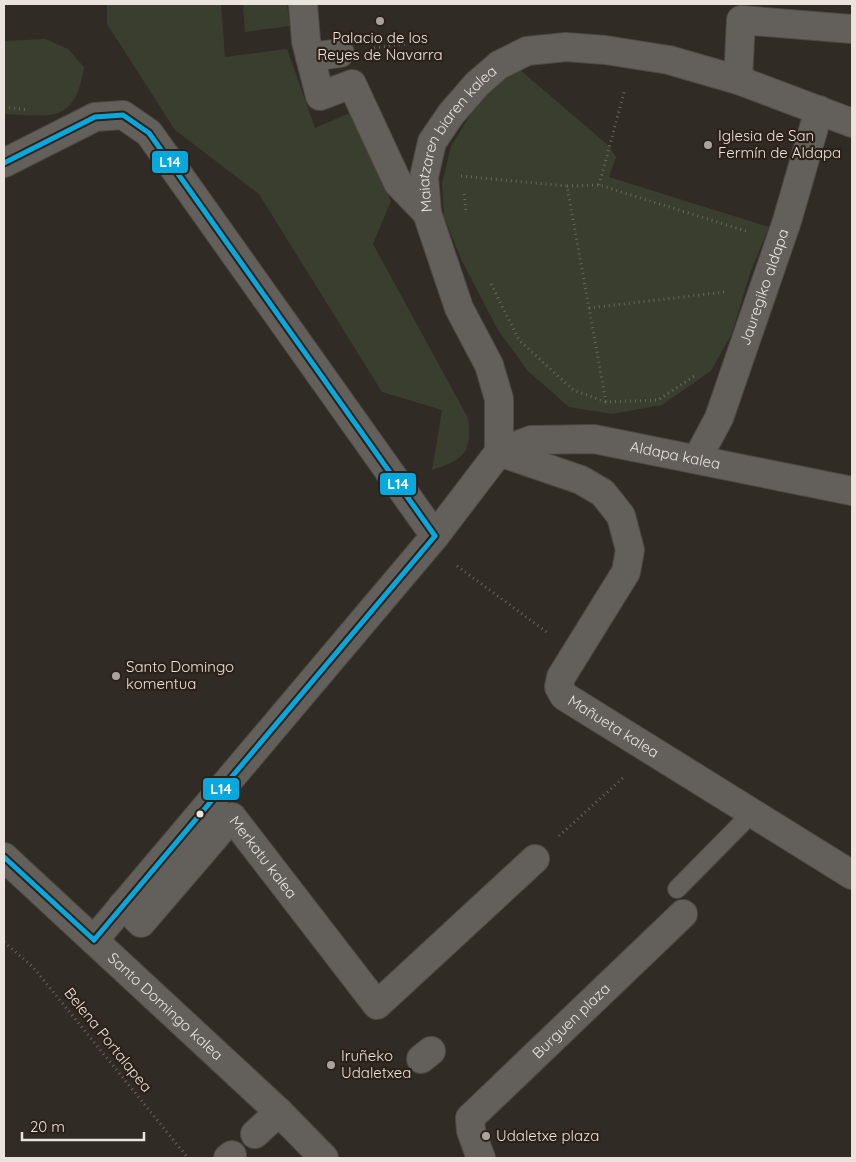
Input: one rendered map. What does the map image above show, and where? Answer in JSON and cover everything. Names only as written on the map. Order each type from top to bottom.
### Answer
[{"type":"street","points":[[303,4],[306,41],[320,96],[352,84],[398,183],[427,213]]},
{"type":"street","points":[[738,80],[740,12],[852,29]]},
{"type":"street","name":"Maiatzaren biaren kalea","points":[[499,452],[498,399],[489,365],[460,308],[427,213],[424,177],[432,142],[451,114],[477,84],[499,65],[527,51],[566,47],[669,60],[738,80],[852,123]]},
{"type":"street","points":[[310,57],[340,53]]},
{"type":"street","name":"Jauregiko aldapa","points":[[697,459],[719,418],[726,400],[786,221],[819,110]]},
{"type":"street","points":[[4,163],[95,117],[124,115],[149,133],[435,536]]},
{"type":"street","name":"Aldapa kalea","points":[[499,452],[531,440],[594,439],[852,491]]},
{"type":"street","points":[[94,940],[435,536],[499,452]]},
{"type":"street","name":"Mañueta kalea","points":[[499,452],[581,480],[603,493],[621,516],[630,550],[626,572],[561,677],[559,687],[564,696],[653,750],[751,814],[852,875]]},
{"type":"street","name":"Merkatu kalea","points":[[123,905],[141,923],[232,817],[377,1005],[535,859]]},
{"type":"street","name":"Santo Domingo kalea","points":[[4,857],[279,1112],[324,1158]]},
{"type":"street","name":"Burguen plaza","points":[[481,1158],[471,1131],[470,1118],[680,902]]},
{"type":"street","points":[[255,1134],[279,1112]]},
{"type":"lane","points":[[680,902],[751,814]]},
{"type":"path","points":[[599,185],[634,55]]},
{"type":"path","points":[[464,168],[461,176],[467,216]]},
{"type":"path","points":[[461,176],[567,186],[599,185],[747,231]]},
{"type":"path","points":[[567,186],[606,402]]},
{"type":"path","points":[[489,280],[519,340],[573,390],[606,402],[658,400],[698,373]]},
{"type":"path","points":[[589,308],[728,291]]},
{"type":"path","points":[[451,561],[576,653]]},
{"type":"path","points":[[535,859],[653,750]]},
{"type":"path","name":"Belena Portalapea","points":[[4,942],[33,967],[188,1158]]},
{"type":"green space","points":[[107,4],[221,4],[225,57],[287,49],[315,128],[352,112],[391,201],[373,244],[468,418],[469,439],[464,453],[459,458],[432,470],[442,410],[382,392],[259,194],[175,130],[107,24]]},
{"type":"green space","points":[[243,4],[287,4],[290,26],[245,32]]},
{"type":"green space","points":[[45,39],[68,49],[84,67],[80,85],[74,99],[59,113],[35,116],[4,114],[4,41]]},
{"type":"green space","points":[[519,69],[609,146],[616,157],[609,177],[769,227],[750,273],[732,333],[711,371],[662,405],[612,414],[569,407],[528,371],[498,330],[462,261],[444,217],[442,183],[451,146],[482,96]]},
{"type":"transit line","name":"L14","points":[[4,163],[95,117],[123,115],[149,133],[435,536],[94,940]]},
{"type":"transit line","name":"L14","points":[[4,857],[94,940]]},
{"type":"place","name":"Palacio de los Reyes de Navarra","points":[[380,21]]},
{"type":"place","name":"Iglesia de San Fermín de Aldapa","points":[[708,145]]},
{"type":"place","name":"Santo Domingo komentua","points":[[116,676]]},
{"type":"place","name":"Iruñeko Udaletxea","points":[[331,1065]]},
{"type":"place","name":"Udaletxe plaza","points":[[486,1136]]}]
